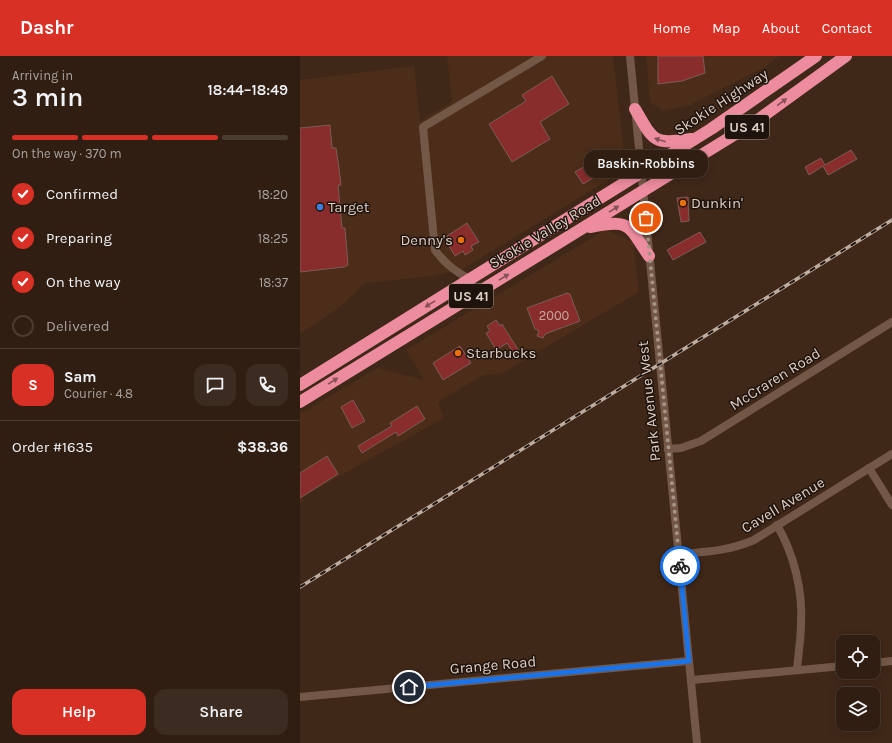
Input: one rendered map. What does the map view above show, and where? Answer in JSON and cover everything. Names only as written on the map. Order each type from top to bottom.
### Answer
[{"type":"highway","name":"Skokie Highway","points":[[641,173],[784,80],[816,56]]},
{"type":"highway","name":"US 41","points":[[643,191],[755,122],[846,56]]},
{"type":"highway","points":[[635,109],[652,138],[660,142],[698,137]]},
{"type":"highway","name":"Skokie Valley Road","points":[[300,385],[641,173]]},
{"type":"highway","name":"Skokie Valley Road","points":[[300,402],[643,191]]},
{"type":"highway","points":[[581,229],[608,224],[619,223],[625,225],[630,229],[649,256]]},
{"type":"street","points":[[470,279],[454,272],[443,262],[435,250],[423,128],[542,56]]},
{"type":"street","name":"Park Avenue West","points":[[630,56],[697,743]]},
{"type":"street","name":"McCraren Road","points":[[668,449],[681,448],[701,441],[892,322]]},
{"type":"street","name":"Cavell Avenue","points":[[679,554],[737,548],[754,540],[892,454]]},
{"type":"street","points":[[869,468],[892,505]]},
{"type":"street","points":[[777,526],[791,556],[800,596],[802,624],[797,670]]},
{"type":"street","name":"Grange Road","points":[[300,697],[689,661]]},
{"type":"street","points":[[880,662],[892,661]]},
{"type":"street","points":[[692,680],[836,667]]},
{"type":"shaded area","points":[[447,56],[613,56],[626,169],[463,269],[432,276],[365,283],[340,307],[300,334],[300,80],[414,66],[420,121],[452,102]]},
{"type":"shaded area","points":[[646,56],[779,56],[765,67],[690,105],[663,111],[650,102]]},
{"type":"shaded area","points":[[605,230],[633,242],[639,292],[501,374],[483,375],[438,402],[444,418],[302,497],[304,501],[300,503],[300,414],[377,368],[424,380],[406,350]]},
{"type":"building","points":[[658,56],[703,56],[705,73],[682,81],[658,84]]},
{"type":"building","points":[[552,76],[569,104],[540,122],[550,139],[512,162],[489,124],[526,101],[522,95]]},
{"type":"building","name":"Target","points":[[330,125],[332,148],[336,148],[339,168],[341,185],[338,185],[342,228],[345,228],[348,265],[344,267],[300,272],[300,128]]},
{"type":"building","points":[[851,150],[857,159],[828,175],[823,166],[809,175],[805,167],[821,158],[825,165]]},
{"type":"building","points":[[608,152],[615,165],[583,184],[575,172],[587,165],[585,161],[594,156],[596,159]]},
{"type":"building","name":"Dunkin'","points":[[688,197],[689,221],[681,222],[677,198]]},
{"type":"building","name":"Denny's","points":[[467,223],[479,242],[471,246],[473,250],[465,255],[463,251],[455,256],[444,238]]},
{"type":"building","points":[[700,232],[706,242],[673,260],[667,250]]},
{"type":"building","points":[[567,293],[570,294],[580,321],[545,334],[543,338],[537,336],[539,331],[535,329],[527,308]]},
{"type":"building","points":[[496,320],[500,326],[502,324],[520,353],[515,356],[507,343],[496,350],[486,333],[490,331],[487,326]]},
{"type":"building","points":[[460,346],[471,363],[443,380],[433,363]]},
{"type":"building","points":[[353,400],[365,421],[352,428],[341,407]]},
{"type":"building","points":[[417,406],[425,419],[398,436],[396,432],[362,453],[358,446],[392,426],[390,423]]},
{"type":"building","points":[[327,456],[338,474],[300,498],[300,473]]},
{"type":"railway","points":[[300,587],[892,220]]},
{"type":"way so far","points":[[646,218],[680,566]]},
{"type":"place","name":"Dunkin'","points":[[683,203]]},
{"type":"place","name":"Target","points":[[320,207]]},
{"type":"place","name":"Baskin-Robbins","points":[[646,218]]},
{"type":"place","name":"Denny's","points":[[461,240]]},
{"type":"place","name":"Starbucks","points":[[458,353]]},
{"type":"route","points":[[409,687],[689,661],[680,566]]}]
